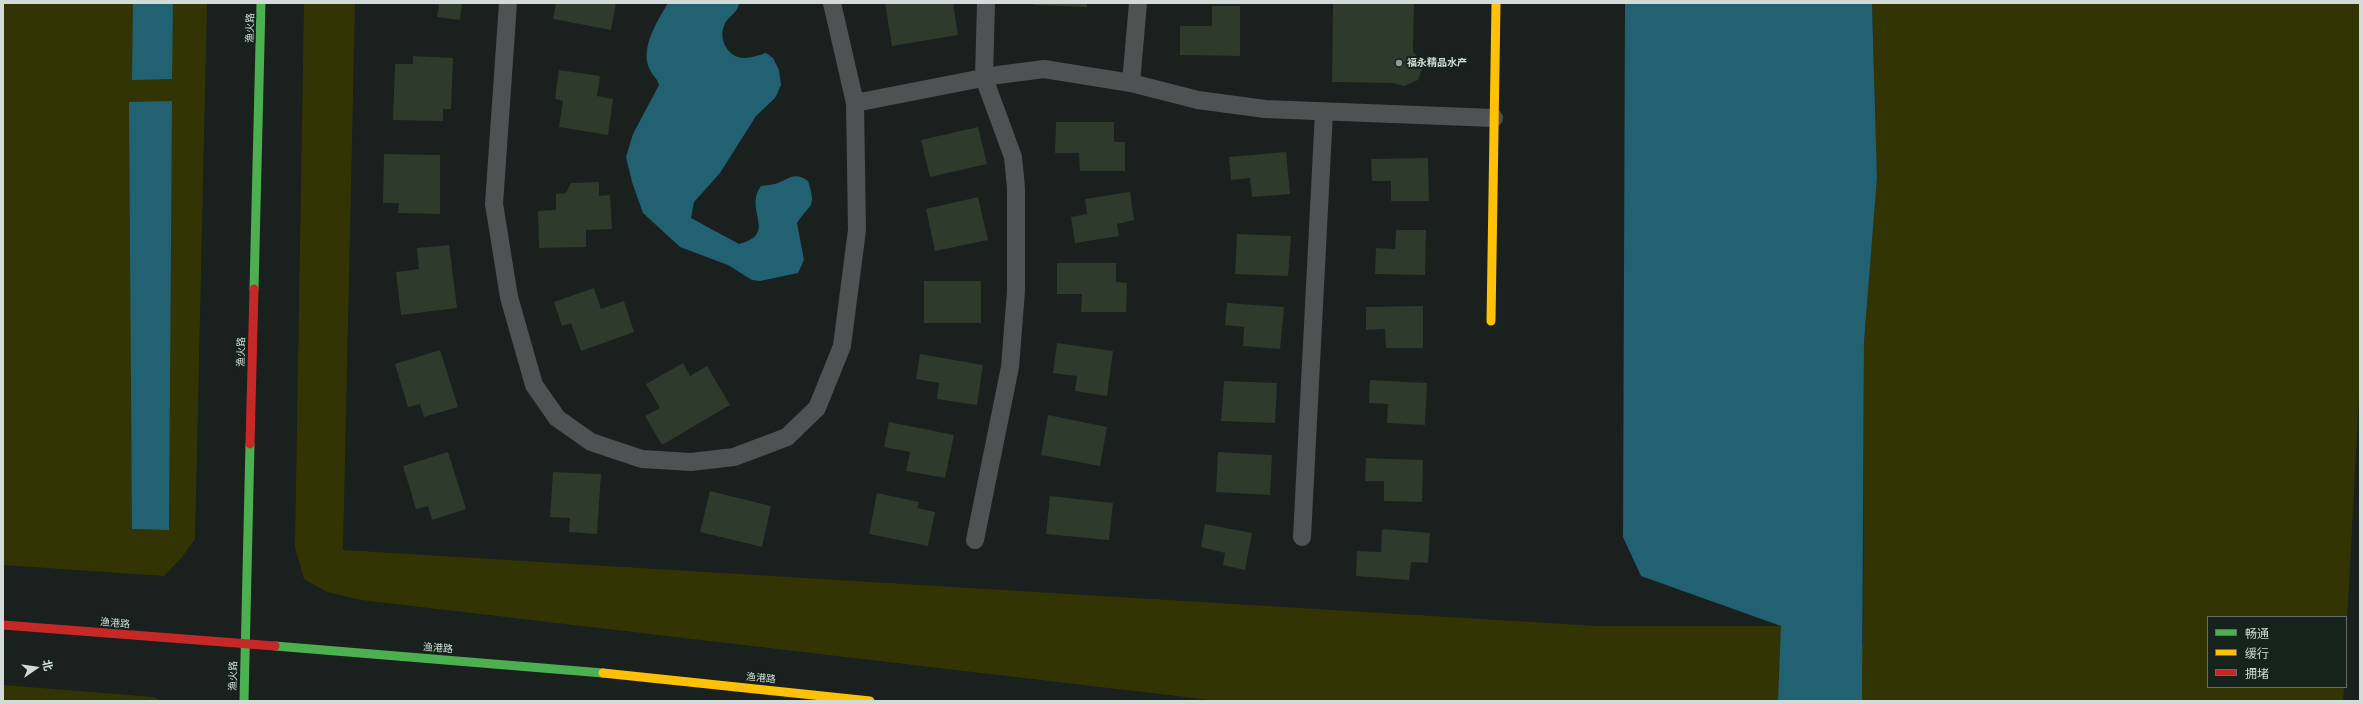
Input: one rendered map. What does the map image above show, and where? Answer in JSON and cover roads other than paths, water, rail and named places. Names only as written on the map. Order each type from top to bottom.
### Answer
[{"type":"street","name":"渔火路","points":[[244,701],[262,3]]},
{"type":"street","points":[[1491,321],[1496,3]]},
{"type":"street","name":"渔港路","points":[[3,625],[245,645],[560,668],[870,701]]},
{"type":"lane","points":[[508,3],[494,204],[509,297],[534,385],[557,418],[591,442],[642,458],[691,462],[734,456],[787,437],[817,408],[842,346],[856,230],[855,103],[832,3]]},
{"type":"lane","points":[[975,540],[1010,367],[1016,291],[1016,188],[1013,157],[984,78],[986,3]]},
{"type":"lane","points":[[1131,82],[1138,3]]},
{"type":"lane","points":[[855,103],[984,78],[1044,69],[1131,82],[1198,100],[1264,109],[1494,118]]},
{"type":"lane","points":[[1302,537],[1324,112]]},
{"type":"water","points":[[133,3],[173,3],[172,79],[132,80]]},
{"type":"water","points":[[668,3],[739,3],[737,10],[727,20],[724,26],[722,37],[726,47],[729,52],[744,58],[766,53],[773,58],[779,70],[781,85],[775,98],[756,116],[720,173],[694,202],[691,218],[739,244],[751,240],[757,234],[759,228],[756,204],[757,195],[761,186],[776,184],[796,176],[803,178],[808,181],[812,201],[809,208],[797,223],[804,260],[798,273],[760,281],[752,280],[728,265],[680,247],[643,213],[632,182],[626,157],[633,134],[659,85],[647,62],[647,53],[651,35]]},
{"type":"water","points":[[1625,3],[1872,3],[1877,178],[1864,342],[1862,701],[1778,701],[1781,626],[1641,576],[1623,537]]},
{"type":"water","points":[[172,101],[169,530],[132,529],[129,102]]},
{"type":"place","name":"福永精品水产","points":[[1399,63]]}]
